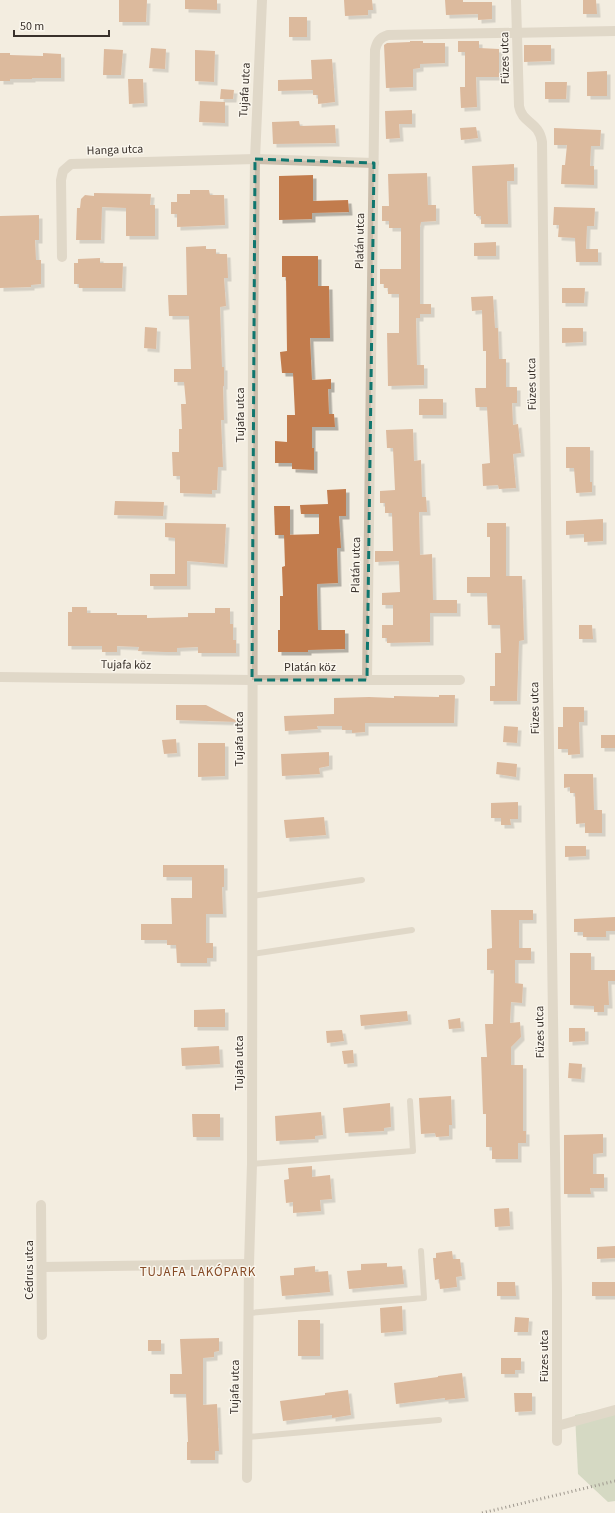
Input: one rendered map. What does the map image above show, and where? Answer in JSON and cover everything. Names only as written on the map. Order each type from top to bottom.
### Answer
[{"type":"street","name":"Tujafa utca","points":[[247,1478],[249,1264],[252,1164],[253,339],[255,159],[262,0]]},
{"type":"street","name":"Füzes utca","points":[[516,0],[520,113],[538,128],[541,134],[542,142],[548,687],[558,1289],[557,1442]]},
{"type":"street","name":"Platán utca","points":[[367,680],[375,50],[377,42],[381,38],[388,35],[517,34],[615,31]]},
{"type":"street","name":"Hanga utca","points":[[62,257],[61,180],[63,171],[71,164],[255,159],[374,163]]},
{"type":"street","name":"Tujafa köz","points":[[0,676],[252,680]]},
{"type":"street","name":"Platán köz","points":[[252,680],[460,680]]},
{"type":"street","name":"Cédrus utca","points":[[41,1205],[42,1335]]},
{"type":"street","points":[[42,1267],[249,1264]]},
{"type":"street","points":[[556,1426],[615,1410]]},
{"type":"lane","points":[[252,896],[362,880]]},
{"type":"lane","points":[[252,954],[412,930]]},
{"type":"lane","points":[[252,1164],[413,1150],[410,1101]]},
{"type":"lane","points":[[249,1313],[424,1298],[421,1251]]},
{"type":"lane","points":[[248,1437],[439,1420]]},
{"type":"highlighted area","points":[[255,159],[374,163],[367,680],[252,680]]},
{"type":"green space","points":[[615,1407],[615,1501],[608,1502],[578,1474],[575,1415]]},
{"type":"building","points":[[119,0],[147,0],[146,22],[119,22]]},
{"type":"building","points":[[185,0],[217,0],[217,10],[185,9]]},
{"type":"building","points":[[344,0],[372,0],[373,10],[368,10],[368,15],[345,16]]},
{"type":"building","points":[[445,0],[463,0],[463,2],[492,2],[492,19],[478,20],[478,14],[446,15]]},
{"type":"building","points":[[583,0],[596,0],[597,14],[583,14]]},
{"type":"building","points":[[289,17],[307,17],[307,37],[289,37]]},
{"type":"building","points":[[423,41],[423,43],[445,43],[445,63],[420,64],[420,68],[413,69],[413,87],[386,88],[384,45],[387,43]]},
{"type":"building","points":[[458,41],[479,41],[479,48],[499,49],[499,77],[476,77],[477,107],[461,108],[460,87],[465,87],[465,52],[458,52]]},
{"type":"building","points":[[524,45],[551,45],[551,61],[524,62]]},
{"type":"building","points":[[151,48],[166,49],[165,69],[149,68]]},
{"type":"building","points":[[104,49],[123,50],[121,75],[103,75]]},
{"type":"building","points":[[195,50],[215,51],[214,82],[195,81]]},
{"type":"building","points":[[0,53],[10,53],[10,55],[43,56],[43,53],[61,54],[61,78],[10,79],[10,81],[0,81]]},
{"type":"building","points":[[332,59],[335,102],[318,104],[318,95],[313,95],[313,90],[278,91],[278,80],[312,79],[311,60]]},
{"type":"building","points":[[607,71],[607,96],[587,96],[587,72]]},
{"type":"building","points":[[128,79],[143,79],[144,103],[129,104]]},
{"type":"building","points":[[545,82],[567,82],[566,99],[545,99]]},
{"type":"building","points":[[221,89],[234,90],[233,99],[220,99]]},
{"type":"building","points":[[200,101],[225,102],[225,123],[199,122]]},
{"type":"building","points":[[412,110],[412,124],[399,124],[400,138],[386,139],[385,111]]},
{"type":"building","points":[[299,121],[300,126],[335,125],[336,143],[273,144],[272,122]]},
{"type":"building","points":[[476,127],[478,138],[461,140],[460,128]]},
{"type":"building","points":[[554,128],[601,130],[600,146],[591,146],[590,166],[594,166],[594,185],[561,184],[562,165],[565,165],[567,145],[554,145]]},
{"type":"building","points":[[514,164],[514,181],[507,181],[508,224],[481,224],[481,216],[476,216],[476,214],[474,214],[472,166]]},
{"type":"building","points":[[427,173],[428,205],[436,205],[436,221],[421,222],[420,227],[420,304],[431,304],[431,314],[420,314],[420,318],[416,318],[417,365],[424,365],[424,385],[388,386],[387,333],[399,333],[399,294],[388,294],[388,288],[384,288],[384,284],[380,284],[380,269],[401,269],[401,228],[389,228],[389,221],[382,221],[382,206],[389,206],[388,174]]},
{"type":"building","points":[[313,175],[313,201],[348,200],[349,212],[312,213],[312,219],[279,220],[279,176]]},
{"type":"building","points":[[190,190],[209,190],[210,195],[224,195],[225,225],[177,227],[177,214],[171,214],[171,202],[177,202],[177,194],[190,194]]},
{"type":"building","points":[[94,193],[151,194],[150,205],[155,205],[155,236],[126,236],[126,208],[102,207],[101,240],[76,240],[77,208],[80,208],[81,199],[85,195],[94,196]]},
{"type":"building","points":[[554,207],[595,208],[594,226],[587,226],[586,249],[598,249],[598,262],[576,262],[575,238],[558,237],[559,225],[553,225]]},
{"type":"building","points":[[39,215],[39,240],[35,240],[36,260],[41,260],[41,284],[31,285],[31,287],[0,288],[0,216]]},
{"type":"building","points":[[496,242],[496,256],[474,256],[474,243]]},
{"type":"building","points":[[206,246],[206,249],[216,249],[216,254],[227,254],[228,278],[224,278],[226,306],[220,307],[222,367],[224,367],[224,420],[221,420],[223,467],[218,467],[217,490],[212,490],[212,494],[180,493],[180,476],[173,476],[172,452],[179,452],[179,429],[182,429],[181,404],[186,404],[184,382],[174,382],[174,369],[191,369],[189,316],[169,316],[168,295],[187,295],[186,247]]},
{"type":"building","points":[[282,256],[318,256],[318,286],[329,286],[330,338],[310,338],[312,380],[331,379],[331,389],[328,389],[329,414],[334,414],[335,427],[312,427],[314,470],[292,469],[292,463],[275,463],[275,441],[287,442],[287,415],[295,415],[293,373],[282,373],[280,352],[287,351],[286,277],[282,277]]},
{"type":"building","points":[[100,258],[100,263],[123,263],[122,288],[79,288],[79,284],[74,284],[74,263],[78,263],[78,259]]},
{"type":"building","points":[[562,288],[585,288],[584,303],[562,303]]},
{"type":"building","points":[[493,296],[495,328],[498,328],[499,359],[506,359],[506,387],[517,387],[517,403],[512,403],[513,425],[518,424],[521,453],[513,454],[516,488],[499,489],[498,485],[483,486],[482,464],[490,463],[487,407],[476,407],[475,388],[486,388],[486,351],[483,351],[482,310],[472,311],[471,297]]},
{"type":"building","points":[[145,327],[157,328],[156,349],[144,348]]},
{"type":"building","points":[[562,328],[583,328],[583,342],[562,343]]},
{"type":"building","points":[[419,399],[443,399],[443,415],[419,415]]},
{"type":"building","points":[[413,429],[414,461],[421,460],[422,497],[426,497],[427,512],[419,512],[420,555],[432,554],[433,600],[457,600],[457,613],[430,613],[430,642],[387,643],[387,638],[382,638],[382,625],[393,625],[393,605],[382,605],[382,593],[400,592],[399,561],[375,562],[375,551],[393,551],[392,513],[385,513],[385,503],[380,503],[380,491],[395,490],[393,448],[387,448],[386,430]]},
{"type":"building","points":[[566,447],[590,447],[590,482],[592,482],[592,492],[576,493],[574,468],[566,468]]},
{"type":"building","points":[[346,489],[346,516],[339,516],[341,548],[337,548],[338,583],[317,584],[318,630],[345,630],[345,649],[308,650],[308,652],[278,652],[278,630],[280,630],[280,596],[283,596],[282,567],[285,566],[284,535],[319,534],[319,514],[301,514],[300,505],[328,504],[327,490]]},
{"type":"building","points":[[115,501],[164,502],[163,516],[114,515]]},
{"type":"building","points":[[274,506],[290,506],[290,535],[275,535]]},
{"type":"building","points":[[603,519],[603,541],[584,542],[584,534],[566,535],[566,521]]},
{"type":"building","points":[[165,523],[226,524],[224,564],[187,561],[187,586],[150,586],[150,574],[175,574],[175,538],[165,537]]},
{"type":"building","points":[[487,523],[506,523],[506,576],[522,576],[524,640],[519,641],[517,701],[490,701],[490,686],[495,686],[495,653],[501,653],[500,625],[488,625],[487,593],[467,593],[467,577],[490,577],[490,537],[487,537]]},
{"type":"building","points":[[72,607],[87,607],[87,613],[147,615],[147,618],[188,617],[188,613],[215,613],[215,608],[230,608],[230,624],[233,624],[233,640],[236,640],[236,653],[198,653],[198,647],[177,648],[177,652],[138,651],[139,647],[117,646],[117,652],[102,652],[102,646],[68,646],[68,612],[72,612]]},
{"type":"building","points":[[579,625],[592,625],[593,639],[579,639]]},
{"type":"building","points":[[439,695],[455,695],[454,723],[365,723],[365,732],[352,733],[352,730],[342,730],[342,726],[317,726],[318,729],[285,731],[284,716],[334,714],[334,698],[394,698],[394,696],[439,697]]},
{"type":"building","points":[[176,705],[206,705],[239,722],[176,720]]},
{"type":"building","points":[[563,707],[584,707],[584,722],[579,722],[580,754],[568,755],[568,749],[558,749],[558,727],[563,727]]},
{"type":"building","points":[[504,726],[518,727],[517,743],[503,742]]},
{"type":"building","points":[[601,735],[615,735],[615,748],[601,748]]},
{"type":"building","points":[[176,739],[177,753],[164,754],[162,740]]},
{"type":"building","points":[[198,743],[225,743],[225,776],[198,777]]},
{"type":"building","points":[[329,752],[329,766],[319,768],[320,774],[282,776],[281,754]]},
{"type":"building","points":[[497,762],[517,764],[516,777],[496,774]]},
{"type":"building","points":[[564,774],[593,774],[594,810],[602,810],[602,833],[585,833],[585,823],[576,824],[575,793],[570,793],[570,787],[564,788]]},
{"type":"building","points":[[518,802],[518,819],[510,819],[511,825],[501,825],[501,818],[491,818],[491,803]]},
{"type":"building","points":[[324,817],[326,835],[286,838],[284,820]]},
{"type":"building","points":[[565,846],[586,846],[586,856],[565,857]]},
{"type":"building","points":[[163,865],[224,865],[224,887],[222,887],[223,914],[206,914],[206,943],[213,943],[213,958],[207,958],[207,963],[177,963],[176,945],[167,945],[167,940],[141,940],[141,924],[172,924],[171,898],[192,898],[192,877],[163,877]]},
{"type":"building","points":[[491,910],[533,910],[533,920],[519,920],[519,948],[531,948],[531,960],[515,960],[515,983],[523,984],[522,1003],[511,1002],[510,1023],[520,1022],[521,1037],[511,1047],[511,1065],[523,1065],[523,1131],[526,1131],[526,1143],[518,1143],[518,1159],[492,1159],[492,1147],[486,1147],[486,1114],[483,1114],[481,1057],[487,1057],[485,1024],[493,1024],[494,970],[487,970],[487,949],[492,948]]},
{"type":"building","points":[[615,917],[615,931],[606,931],[606,937],[583,937],[583,932],[574,932],[574,919]]},
{"type":"building","points":[[570,953],[591,953],[591,970],[615,970],[615,981],[608,981],[609,1005],[604,1005],[604,1012],[594,1012],[594,1006],[570,1005]]},
{"type":"building","points":[[225,1009],[225,1027],[194,1027],[194,1010]]},
{"type":"building","points":[[407,1011],[408,1021],[361,1026],[360,1015]]},
{"type":"building","points":[[460,1018],[461,1028],[449,1029],[448,1020]]},
{"type":"building","points":[[569,1028],[585,1028],[585,1041],[569,1042]]},
{"type":"building","points":[[342,1030],[344,1041],[327,1043],[326,1031]]},
{"type":"building","points":[[219,1046],[220,1064],[182,1066],[181,1048]]},
{"type":"building","points":[[353,1050],[354,1063],[344,1064],[342,1051]]},
{"type":"building","points":[[569,1063],[582,1064],[581,1079],[568,1078]]},
{"type":"building","points":[[451,1096],[452,1125],[449,1125],[449,1136],[436,1137],[435,1133],[421,1134],[419,1098]]},
{"type":"building","points":[[390,1103],[391,1127],[384,1128],[384,1131],[345,1133],[343,1108]]},
{"type":"building","points":[[321,1112],[323,1135],[315,1136],[315,1139],[276,1141],[275,1116]]},
{"type":"building","points":[[192,1114],[220,1114],[220,1137],[193,1137]]},
{"type":"building","points":[[603,1134],[603,1153],[593,1154],[593,1174],[604,1174],[604,1188],[590,1188],[591,1194],[564,1194],[564,1135]]},
{"type":"building","points":[[312,1166],[312,1177],[330,1175],[332,1199],[320,1200],[321,1211],[293,1213],[293,1202],[286,1203],[284,1180],[289,1179],[288,1168]]},
{"type":"building","points":[[509,1208],[510,1226],[495,1227],[494,1209]]},
{"type":"building","points":[[615,1246],[615,1258],[597,1259],[597,1247]]},
{"type":"building","points":[[452,1251],[453,1259],[460,1259],[462,1276],[456,1277],[457,1287],[440,1289],[439,1279],[435,1280],[433,1258],[436,1258],[436,1253]]},
{"type":"building","points":[[387,1263],[387,1267],[402,1266],[404,1284],[349,1289],[347,1271],[361,1270],[361,1264]]},
{"type":"building","points":[[315,1266],[315,1272],[328,1271],[330,1292],[282,1296],[280,1276],[294,1275],[294,1268]]},
{"type":"building","points":[[497,1282],[515,1282],[516,1296],[497,1296]]},
{"type":"building","points":[[592,1282],[615,1282],[615,1296],[592,1296]]},
{"type":"building","points":[[402,1306],[403,1331],[381,1333],[380,1308]]},
{"type":"building","points":[[515,1317],[529,1318],[528,1332],[514,1332]]},
{"type":"building","points":[[298,1320],[320,1320],[320,1356],[298,1356]]},
{"type":"building","points":[[219,1338],[219,1351],[214,1352],[214,1357],[203,1358],[203,1405],[217,1404],[219,1451],[215,1451],[215,1460],[187,1460],[188,1442],[186,1394],[170,1394],[170,1374],[182,1374],[180,1339]]},
{"type":"building","points":[[148,1340],[161,1340],[161,1351],[148,1351]]},
{"type":"building","points":[[501,1358],[521,1358],[521,1370],[515,1370],[515,1374],[501,1374]]},
{"type":"building","points":[[462,1373],[465,1398],[445,1400],[445,1398],[396,1404],[394,1383]]},
{"type":"building","points":[[348,1390],[351,1415],[332,1418],[332,1415],[283,1421],[280,1401],[325,1395],[325,1393]]},
{"type":"building","points":[[514,1393],[532,1393],[532,1411],[515,1412]]},
{"type":"railway","points":[[482,1513],[615,1481]]},
{"type":"district","name":"TUJAFA LAKÓPARK","points":[[198,1272]]}]
